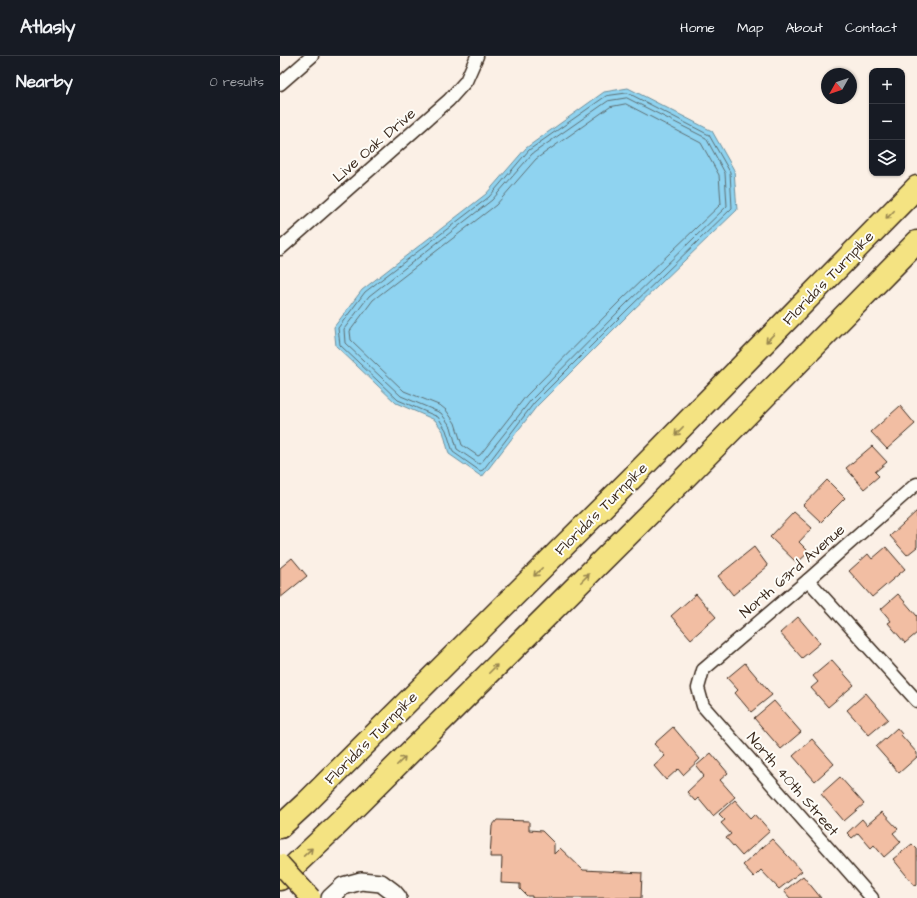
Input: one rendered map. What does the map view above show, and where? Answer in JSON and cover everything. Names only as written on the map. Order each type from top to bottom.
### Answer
[{"type":"highway","name":"Florida's Turnpike","points":[[280,827],[313,796],[632,478],[917,187]]},
{"type":"highway","points":[[280,879],[345,818],[653,510],[917,242]]},
{"type":"main road","points":[[280,864],[310,898]]},
{"type":"street","points":[[280,84],[312,56]]},
{"type":"street","name":"Live Oak Drive","points":[[280,249],[449,100],[466,81],[477,56]]},
{"type":"street","name":"North 63rd Avenue","points":[[698,688],[703,670],[917,484]]},
{"type":"street","points":[[808,580],[917,701]]},
{"type":"street","name":"North 40th Street","points":[[698,688],[703,706],[872,898]]},
{"type":"street","points":[[330,898],[343,886],[361,881],[381,883],[398,898]]},
{"type":"water","points":[[628,88],[712,131],[734,170],[737,210],[632,311],[537,406],[482,477],[449,454],[443,431],[435,420],[396,403],[336,346],[334,327],[362,290],[486,194],[526,148],[604,92]]},
{"type":"building","points":[[900,406],[915,424],[887,449],[871,432]]},
{"type":"building","points":[[872,446],[887,462],[875,472],[879,476],[864,489],[846,468]]},
{"type":"building","points":[[827,480],[845,498],[821,522],[803,505]]},
{"type":"building","points":[[917,511],[917,547],[907,555],[890,536]]},
{"type":"building","points":[[794,512],[812,528],[799,542],[809,552],[797,563],[770,537]]},
{"type":"building","points":[[754,547],[768,566],[733,595],[718,576]]},
{"type":"building","points":[[886,547],[905,569],[872,597],[849,571],[868,554],[872,559]]},
{"type":"building","points":[[292,558],[307,576],[280,598],[280,568]]},
{"type":"building","points":[[696,594],[716,617],[691,639],[671,616]]},
{"type":"building","points":[[898,594],[917,616],[917,633],[905,643],[888,623],[891,621],[881,609]]},
{"type":"building","points":[[798,617],[820,643],[802,658],[780,633]]},
{"type":"building","points":[[832,660],[854,685],[828,707],[811,688],[818,682],[813,676]]},
{"type":"building","points":[[745,663],[772,695],[751,712],[735,693],[738,690],[727,678]]},
{"type":"building","points":[[866,693],[888,719],[869,735],[847,710]]},
{"type":"building","points":[[774,701],[801,732],[781,749],[754,718]]},
{"type":"building","points":[[673,727],[700,759],[683,775],[678,769],[666,780],[654,766],[665,756],[654,744]]},
{"type":"building","points":[[897,728],[902,734],[901,735],[917,753],[917,757],[899,773],[876,747]]},
{"type":"building","points":[[812,739],[834,764],[815,781],[793,756]]},
{"type":"building","points":[[711,753],[728,773],[720,780],[735,797],[713,816],[698,798],[695,801],[687,792],[704,776],[696,766]]},
{"type":"building","points":[[840,777],[864,804],[844,821],[821,794]]},
{"type":"building","points":[[735,800],[751,818],[755,814],[770,831],[742,856],[726,838],[731,834],[721,823],[725,820],[719,814]]},
{"type":"building","points":[[882,812],[898,829],[893,833],[901,842],[884,857],[874,845],[871,848],[858,833],[852,838],[847,833],[862,819],[867,825]]},
{"type":"building","points":[[497,820],[529,821],[529,830],[542,831],[554,843],[554,854],[560,848],[583,870],[642,873],[641,898],[532,898],[532,896],[527,896],[520,889],[520,884],[501,883],[502,857],[490,857],[492,826]]},
{"type":"building","points":[[772,839],[802,871],[779,889],[761,870],[754,877],[743,865]]},
{"type":"building","points":[[912,844],[917,849],[917,884],[915,886],[893,859]]},
{"type":"building","points":[[803,876],[821,898],[790,898],[784,891]]}]
